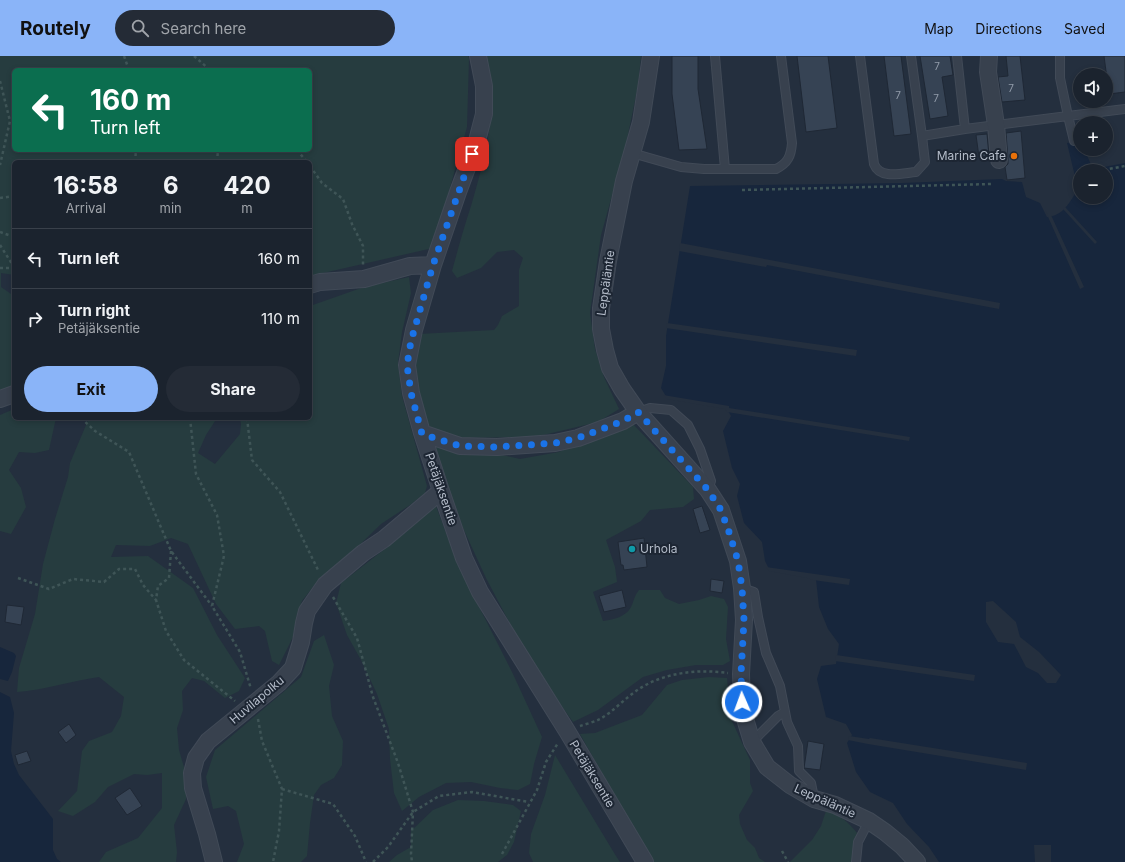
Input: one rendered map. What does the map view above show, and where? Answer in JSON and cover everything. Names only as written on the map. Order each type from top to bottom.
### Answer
[{"type":"street","name":"Petäjäksentie","points":[[478,56],[484,86],[484,114],[477,141],[433,265],[414,330],[407,365],[411,393],[422,434],[464,558],[480,592],[567,731],[644,862]]},
{"type":"street","name":"Leppäläntie","points":[[651,56],[641,122],[624,181],[608,261],[601,308],[601,328],[610,368],[622,390],[638,412],[708,490],[721,510],[738,561],[742,588],[744,620],[741,674],[742,702],[752,742],[767,766],[790,785],[814,799],[835,805],[869,821],[902,846],[917,862]]},
{"type":"street","points":[[989,56],[988,72],[996,125],[999,160]]},
{"type":"street","points":[[312,284],[320,282],[364,279],[410,266],[433,265]]},
{"type":"street","points":[[0,399],[12,395]]},
{"type":"street","points":[[422,434],[460,446],[497,447],[555,443],[578,438],[623,421],[638,412]]},
{"type":"street","name":"Huvilapolku","points":[[214,862],[193,788],[192,773],[196,758],[208,741],[279,683],[293,668],[301,642],[307,611],[326,585],[363,553],[384,539],[441,491]]},
{"type":"lane","points":[[715,56],[725,169]]},
{"type":"lane","points":[[632,153],[681,167],[725,169],[776,168],[783,165],[792,153],[792,143],[781,56]]},
{"type":"lane","points":[[860,56],[874,164],[876,170],[884,174],[916,172],[925,162],[911,56]]},
{"type":"lane","points":[[957,56],[965,130]]},
{"type":"lane","points":[[1060,56],[1060,78],[1073,137]]},
{"type":"lane","points":[[922,136],[1125,109]]},
{"type":"lane","points":[[638,412],[650,408],[671,410],[688,426],[700,449],[711,481],[708,490]]},
{"type":"lane","points":[[742,588],[754,592],[766,653],[780,686],[787,722],[798,746],[800,771],[811,783],[814,799]]},
{"type":"lane","points":[[752,742],[778,716],[785,712]]},
{"type":"lane","points":[[856,862],[858,842],[869,821]]},
{"type":"path","points":[[124,56],[128,68]]},
{"type":"path","points":[[194,56],[208,68]]},
{"type":"path","points":[[0,82],[10,121],[0,165]]},
{"type":"path","points":[[299,152],[305,160]]},
{"type":"path","points":[[1113,168],[1125,166]]},
{"type":"path","points":[[312,169],[322,183],[343,199],[352,224],[363,246],[364,279]]},
{"type":"path","points":[[742,190],[993,184]]},
{"type":"path","points":[[0,198],[12,196]]},
{"type":"path","points":[[0,232],[12,236]]},
{"type":"path","points":[[0,245],[12,264]]},
{"type":"path","points":[[0,268],[12,267]]},
{"type":"path","points":[[83,420],[95,432],[129,452],[171,551],[212,606],[240,652],[251,706],[262,741],[282,789],[279,831],[273,862]]},
{"type":"path","points":[[190,420],[196,474],[217,515],[224,556],[212,606]]},
{"type":"path","points":[[247,420],[252,460],[280,492],[326,585],[357,638],[373,697],[398,763],[413,812],[412,862]]},
{"type":"path","points":[[156,600],[158,586],[169,578],[171,551]]},
{"type":"path","points":[[18,578],[49,589],[73,579],[104,582],[119,569],[134,569],[143,585],[156,600],[166,631],[184,660],[251,706]]},
{"type":"path","points":[[502,854],[536,790],[546,762],[567,731],[600,718],[641,688],[661,679],[688,672],[715,671],[741,674]]},
{"type":"path","points":[[282,789],[333,804],[355,836],[366,862]]},
{"type":"path","points":[[372,862],[388,847],[413,812],[439,796],[472,792],[529,802]]},
{"type":"path","points":[[782,851],[788,862]]},
{"type":"green space","points":[[0,56],[468,56],[467,127],[433,248],[312,276],[312,160],[12,160],[12,275],[1,273],[1,287],[12,295],[12,386],[0,391]]},
{"type":"green space","points":[[486,56],[641,56],[638,86],[625,149],[601,235],[590,313],[595,349],[604,377],[619,409],[598,422],[535,437],[458,438],[432,429],[426,422],[418,392],[415,363],[419,334],[494,330],[502,316],[519,306],[519,270],[523,258],[514,250],[497,252],[481,268],[457,278],[452,271],[486,151],[492,94]]},
{"type":"green space","points":[[409,277],[411,293],[402,332],[398,363],[402,396],[427,486],[425,493],[381,524],[331,573],[313,587],[302,601],[297,615],[293,637],[279,665],[272,661],[265,631],[259,626],[235,629],[216,604],[188,544],[171,538],[150,546],[116,545],[111,557],[148,556],[193,588],[217,635],[245,678],[239,691],[225,698],[204,681],[192,678],[182,691],[183,710],[177,728],[179,750],[188,781],[186,799],[174,825],[177,852],[176,862],[99,862],[106,852],[138,838],[162,808],[162,773],[147,775],[134,774],[108,787],[95,802],[73,816],[58,811],[77,791],[82,751],[89,741],[112,732],[121,716],[124,697],[99,677],[17,692],[19,668],[35,614],[43,564],[68,477],[70,463],[88,420],[216,420],[206,435],[198,453],[215,464],[240,434],[240,420],[312,420],[312,305],[364,287]]},
{"type":"green space","points":[[12,410],[12,420],[56,420],[49,450],[35,453],[19,452],[9,470],[21,488],[26,507],[11,534],[0,531],[0,415]]},
{"type":"green space","points":[[633,424],[693,487],[694,499],[683,507],[650,510],[641,521],[606,540],[615,567],[617,582],[593,592],[603,621],[614,619],[626,613],[631,607],[639,590],[660,590],[665,598],[679,604],[711,596],[724,599],[728,607],[726,639],[730,661],[723,665],[696,665],[667,670],[643,677],[598,710],[573,722],[550,690],[519,641],[486,578],[463,528],[432,444],[493,453],[520,459],[559,452],[576,443],[603,437]]},
{"type":"green space","points":[[436,506],[458,565],[513,674],[542,737],[530,784],[518,790],[471,782],[446,783],[419,797],[402,811],[394,793],[390,759],[389,729],[377,694],[347,635],[336,603],[341,583]]},
{"type":"green space","points":[[324,635],[334,665],[329,686],[332,716],[343,741],[342,765],[334,778],[321,785],[314,795],[307,856],[301,862],[237,862],[244,844],[236,811],[228,806],[213,809],[206,777],[215,750],[301,677],[314,641]]},
{"type":"green space","points":[[709,677],[727,678],[731,719],[750,760],[750,783],[753,791],[739,815],[740,824],[747,840],[755,848],[759,858],[765,862],[652,862],[580,734],[595,733],[642,715],[667,685],[682,680]]},
{"type":"green space","points":[[555,755],[620,862],[533,862],[529,853],[531,834],[545,795]]},
{"type":"green space","points":[[458,800],[484,801],[513,805],[521,811],[514,842],[507,855],[498,862],[389,862],[397,855],[411,847],[411,831],[433,810]]},
{"type":"green space","points":[[826,811],[836,814],[844,819],[857,833],[853,862],[790,862],[812,840],[821,826]]},
{"type":"water","points":[[1073,142],[1073,156],[1087,156],[1091,164],[1073,164],[1073,168],[1067,143]]},
{"type":"water","points":[[1125,163],[1125,862],[939,862],[929,847],[907,824],[893,803],[870,792],[856,772],[847,743],[852,735],[846,724],[826,717],[817,679],[821,666],[836,664],[839,644],[828,629],[819,607],[816,579],[769,569],[765,561],[762,542],[744,523],[737,496],[740,484],[732,468],[723,431],[731,416],[726,407],[667,398],[661,388],[666,366],[666,336],[690,186],[902,183],[1002,179],[1006,181],[1022,182],[1026,197],[1040,203],[1047,217],[1053,216],[1062,211],[1073,197],[1073,204],[1113,204],[1113,165]],"holes":[[[993,601],[1016,622],[1020,637],[1039,652],[1061,675],[1056,683],[1047,683],[1038,673],[1026,667],[1014,644],[998,642],[986,622],[986,602]]]},
{"type":"water","points":[[0,647],[14,653],[16,656],[8,681],[0,679]]},
{"type":"water","points":[[0,692],[10,697],[14,713],[11,751],[14,764],[19,775],[53,819],[53,850],[57,859],[61,862],[0,862]]},
{"type":"pier","points":[[1065,207],[1097,242],[1095,244],[1063,209]]},
{"type":"pier","points":[[1045,210],[1048,215],[1051,215],[1084,287],[1080,289]]},
{"type":"pier","points":[[680,243],[1000,303],[999,309],[767,265],[766,267],[679,251]]},
{"type":"pier","points":[[667,323],[857,350],[856,356],[666,328]]},
{"type":"pier","points":[[663,395],[729,406],[729,408],[910,437],[909,441],[727,412],[725,409],[667,399]]},
{"type":"pier","points":[[766,567],[850,579],[849,585],[813,580],[769,571]]},
{"type":"pier","points":[[836,655],[975,675],[974,681],[835,661]]},
{"type":"pier","points":[[849,736],[1027,763],[1026,770],[868,744],[848,740]]},
{"type":"pier","points":[[1034,845],[1051,845],[1051,862],[1035,862]]},
{"type":"building","points":[[672,56],[698,56],[698,89],[707,149],[679,150],[672,94]]},
{"type":"building","points":[[797,56],[828,56],[837,128],[806,132]]},
{"type":"building","points":[[884,56],[901,56],[911,134],[894,136]]},
{"type":"building","points":[[920,56],[950,56],[953,75],[942,77],[948,116],[930,119]]},
{"type":"building","points":[[1006,56],[1020,56],[1025,100],[1002,102],[998,77],[1008,76]]},
{"type":"building","points":[[1104,56],[1125,56],[1125,92],[1113,94],[1113,68],[1106,68]]},
{"type":"building","name":"Marine Cafe","points":[[1021,131],[1025,178],[1007,180],[1005,167],[1008,164],[1006,133]]},
{"type":"building","points":[[987,134],[989,156],[979,157],[976,135]]},
{"type":"building","points":[[702,506],[710,530],[700,533],[693,509]]},
{"type":"building","name":"Urhola","points":[[644,538],[647,567],[624,570],[623,565],[621,565],[618,542]]},
{"type":"building","points":[[711,579],[724,581],[722,593],[710,591]]},
{"type":"building","points":[[622,590],[626,607],[604,612],[599,596]]},
{"type":"building","points":[[7,605],[24,607],[21,625],[5,622]]},
{"type":"building","points":[[69,724],[76,735],[66,743],[58,732]]},
{"type":"building","points":[[808,741],[824,744],[820,770],[804,768]]},
{"type":"building","points":[[27,751],[31,761],[18,765],[15,755]]},
{"type":"building","points":[[130,788],[142,806],[127,815],[115,798]]},
{"type":"place","name":"Marine Cafe","points":[[1014,156]]},
{"type":"place","name":"Urhola","points":[[632,549]]},
{"type":"route","points":[[472,154],[433,265],[411,341],[407,365],[411,393],[422,434],[460,446],[497,447],[555,443],[578,438],[623,421],[638,412],[666,446],[708,490],[721,510],[729,532],[738,561],[742,588],[744,620],[741,674],[742,702]]}]
